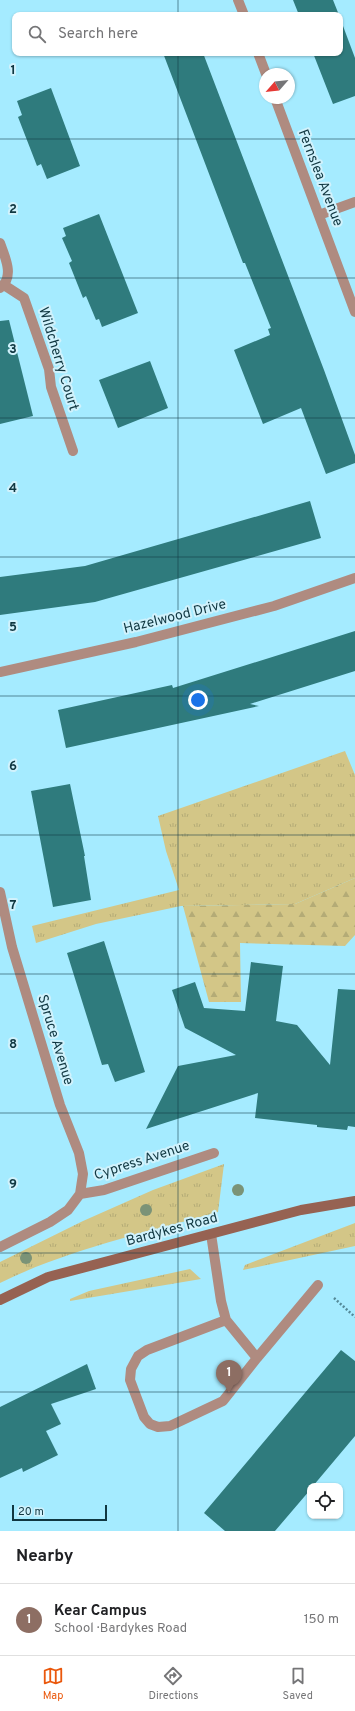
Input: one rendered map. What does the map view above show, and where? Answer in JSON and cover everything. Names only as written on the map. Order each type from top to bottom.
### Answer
[{"type":"main road","name":"Bardykes Road","points":[[0,1300],[48,1277],[301,1210],[355,1201]]},
{"type":"street","points":[[238,0],[243,12]]},
{"type":"street","points":[[259,56],[264,68]]},
{"type":"street","name":"Fernslea Avenue","points":[[277,104],[355,312]]},
{"type":"street","points":[[319,215],[355,202]]},
{"type":"street","name":"Wildcherry Court","points":[[0,243],[9,270],[2,287],[24,298],[49,369],[51,387],[73,451]]},
{"type":"street","name":"Hazelwood Drive","points":[[0,672],[136,642],[274,606],[355,578]]},
{"type":"street","name":"Spruce Avenue","points":[[0,892],[12,947],[57,1097],[79,1153],[84,1174],[80,1194]]},
{"type":"street","name":"Cypress Avenue","points":[[0,1247],[50,1222],[68,1210],[80,1194],[104,1190],[214,1153]]},
{"type":"street","points":[[211,1234],[221,1301],[226,1320],[256,1358]]},
{"type":"street","points":[[226,1320],[147,1350],[138,1356],[131,1368],[130,1380],[144,1417],[150,1424],[158,1427],[170,1426],[223,1400],[256,1358],[318,1285]]},
{"type":"path","points":[[318,1285],[355,1317]]},
{"type":"green space","points":[[345,751],[355,775],[355,878],[295,904],[181,906],[96,924],[36,943],[32,926],[179,890],[166,851],[158,816]]},
{"type":"green space","points":[[355,878],[355,935],[345,946],[240,943],[241,1002],[209,1002],[183,906],[295,904]]},
{"type":"green space","points":[[224,1164],[218,1212],[80,1251],[26,1271],[0,1283],[0,1262],[83,1221],[153,1190]]},
{"type":"green space","points":[[355,1223],[355,1246],[243,1270],[245,1265]]},
{"type":"green space","points":[[190,1269],[201,1279],[70,1301],[70,1299],[89,1291]]},
{"type":"building","points":[[293,0],[333,0],[338,12],[298,12]]},
{"type":"building","points":[[343,26],[355,58],[355,96],[333,104],[314,56],[343,56]]},
{"type":"building","points":[[164,56],[204,56],[324,370],[355,455],[355,463],[326,474],[301,408],[263,424],[234,350],[270,335],[268,329],[271,328],[245,263],[243,263]]},
{"type":"building","points":[[51,88],[80,166],[47,179],[41,164],[37,166],[18,117],[22,115],[17,101]]},
{"type":"building","points":[[99,214],[138,313],[102,327],[99,319],[96,320],[86,296],[83,298],[69,263],[72,261],[62,238],[66,236],[63,228]]},
{"type":"building","points":[[9,320],[33,416],[0,424],[0,321]]},
{"type":"building","points":[[150,361],[168,408],[118,428],[99,380]]},
{"type":"building","points":[[310,501],[321,538],[95,602],[0,615],[0,577],[85,566]]},
{"type":"building","points":[[355,631],[355,671],[250,704],[259,706],[66,748],[58,710],[172,685],[173,688]]},
{"type":"building","points":[[70,784],[85,856],[91,900],[53,907],[31,791]]},
{"type":"building","points":[[104,941],[145,1072],[115,1082],[108,1064],[102,1065],[67,953]]},
{"type":"building","points":[[251,962],[283,966],[276,1021],[297,1025],[330,1065],[338,989],[355,990],[355,1127],[348,1126],[347,1130],[255,1118],[258,1093],[146,1129],[178,1066],[236,1055],[185,1028],[172,990],[195,982],[204,1008],[245,1011]]},
{"type":"building","points":[[341,1350],[355,1361],[355,1436],[316,1483],[307,1483],[307,1494],[275,1531],[225,1531],[204,1513]]},
{"type":"building","points":[[87,1364],[96,1389],[51,1404],[61,1424],[46,1431],[58,1455],[23,1472],[22,1468],[0,1478],[0,1407]]},
{"type":"place","name":"Kear Campus","points":[[229,1393]]}]
